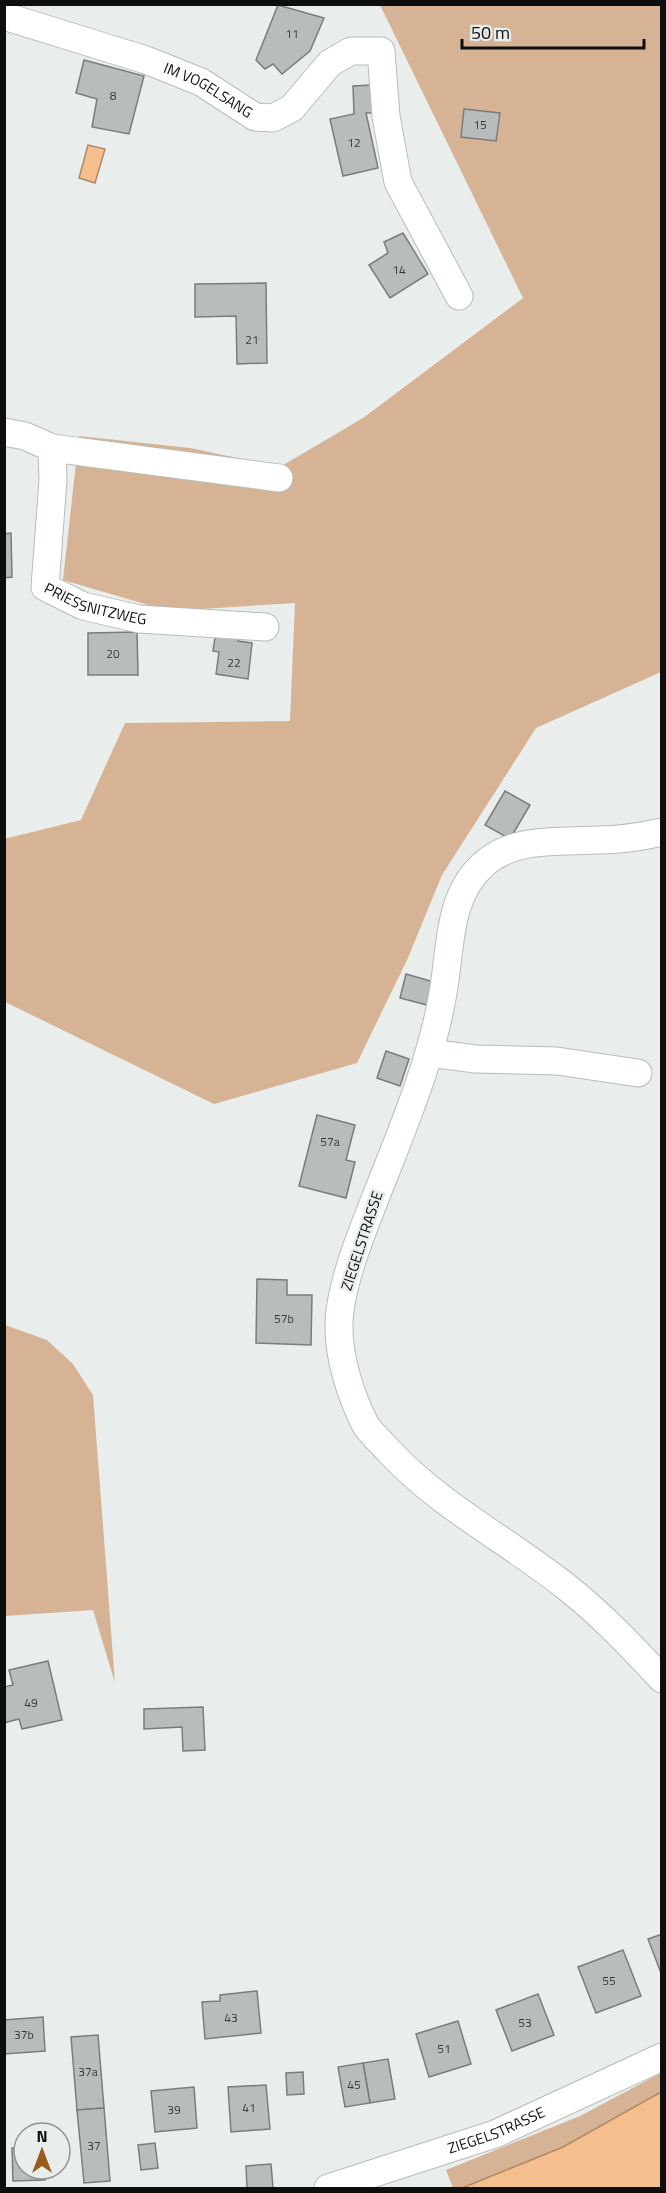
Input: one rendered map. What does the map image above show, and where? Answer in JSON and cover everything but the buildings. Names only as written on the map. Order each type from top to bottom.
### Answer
[{"type":"street","name":"IM VOGELSANG","points":[[4,16],[146,60],[201,82],[255,117],[273,118],[292,108],[330,63],[351,51],[381,51],[386,116],[398,182],[459,296]]},
{"type":"street","points":[[4,432],[25,436],[52,448],[279,478]]},
{"type":"street","name":"PRIESSNITZWEG","points":[[52,448],[53,480],[45,587],[83,606],[139,619],[265,627]]},
{"type":"street","name":"ZIEGELSTRASSE","points":[[662,832],[634,838],[544,842],[512,849],[487,861],[470,878],[460,898],[450,936],[439,1014],[429,1053],[364,1226],[346,1282],[339,1328],[349,1384],[366,1426],[424,1486],[566,1587],[617,1633],[662,1679]]},
{"type":"street","points":[[429,1053],[476,1059],[557,1061],[638,1073]]},
{"type":"street","name":"ZIEGELSTRASSE","points":[[328,2188],[495,2134],[662,2057]]},
{"type":"shaded area","points":[[380,5],[661,5],[661,672],[536,728],[442,875],[407,960],[357,1063],[214,1104],[5,1002],[4,839],[81,820],[125,723],[290,721],[295,603],[169,611],[63,580],[79,436],[190,448],[280,467],[363,418],[523,298]]},
{"type":"shaded area","points":[[88,145],[105,149],[95,183],[79,178]]},
{"type":"shaded area","points":[[5,1325],[47,1340],[73,1364],[93,1395],[115,1683],[93,1610],[5,1616]]},
{"type":"shaded area","points":[[661,2073],[661,2188],[453,2188],[446,2170],[580,2116]]},
{"type":"shaded area","points":[[661,2092],[661,2188],[462,2188],[563,2147]]}]
